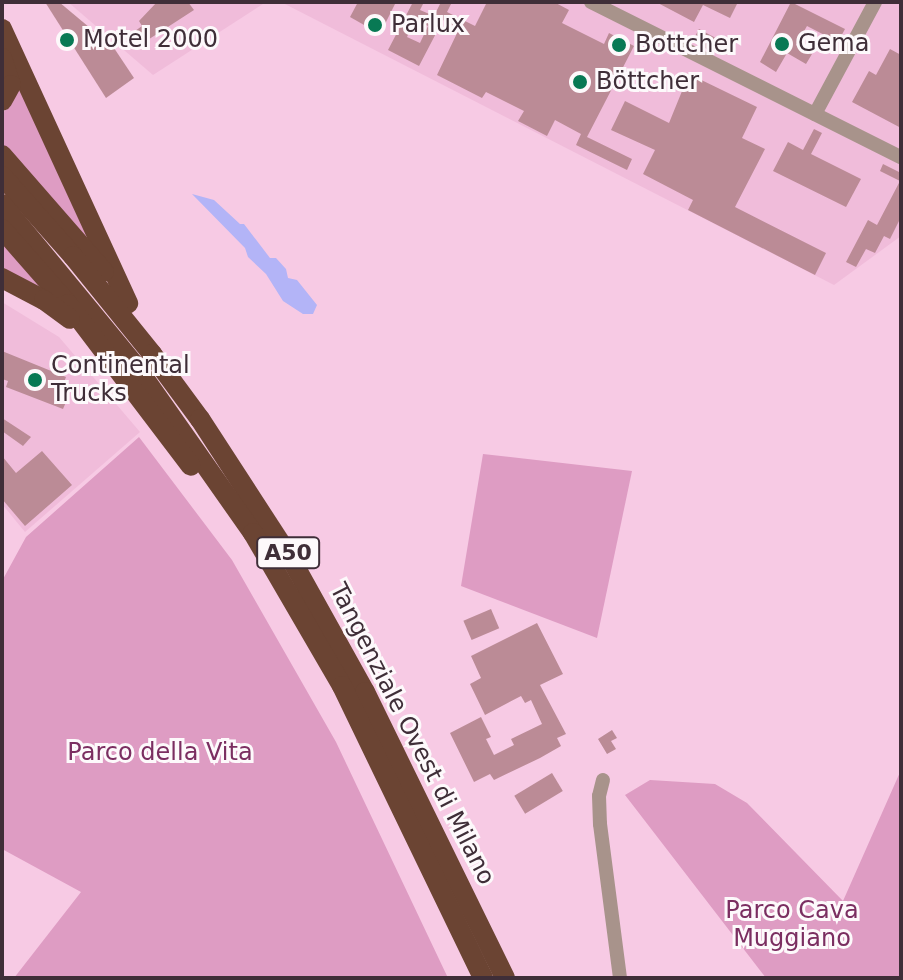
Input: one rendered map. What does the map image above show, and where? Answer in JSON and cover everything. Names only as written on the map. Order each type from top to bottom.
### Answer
[{"type":"highway","points":[[2,29],[128,303]]},
{"type":"highway","points":[[2,58],[11,85],[2,101]]},
{"type":"highway","points":[[2,155],[67,226],[128,303],[172,364],[200,419]]},
{"type":"highway","name":"Tangenziale Ovest di Milano","points":[[2,176],[73,256],[200,419],[328,622],[505,978]]},
{"type":"highway","name":"Tangenziale Ovest di Milano","points":[[2,204],[137,368],[253,533],[342,686],[483,978]]},
{"type":"highway","points":[[2,229],[132,384],[225,509],[253,533]]},
{"type":"highway","points":[[2,278],[44,300],[74,322],[132,384]]},
{"type":"street","points":[[591,2],[901,157]]},
{"type":"street","points":[[815,114],[875,2]]},
{"type":"street","points":[[603,780],[599,796],[600,824],[620,978]]},
{"type":"shaded area","points":[[68,2],[266,2],[153,75]]},
{"type":"shaded area","points":[[281,2],[901,2],[901,236],[834,285]]},
{"type":"shaded area","points":[[2,302],[59,337],[140,432],[25,532],[2,504]]},
{"type":"green space","points":[[16,82],[89,241],[2,149],[2,113],[7,109]]},
{"type":"green space","points":[[2,235],[56,297],[2,274]]},
{"type":"green space","name":"Parco della Vita","points":[[139,437],[232,560],[336,742],[448,978],[14,978],[81,892],[2,849],[2,581],[26,537]]},
{"type":"green space","points":[[483,454],[632,471],[597,638],[461,586]]},
{"type":"green space","name":"Parco Cava Muggiano","points":[[901,770],[901,978],[766,978],[625,795],[650,780],[715,784],[747,803],[843,901]]},
{"type":"water","points":[[192,194],[214,200],[240,224],[244,224],[270,258],[276,258],[286,269],[288,278],[297,280],[317,305],[313,314],[303,314],[283,301],[266,274],[248,257],[245,248]]},
{"type":"building","points":[[45,2],[59,2],[114,48],[134,78],[106,98]]},
{"type":"building","points":[[157,2],[188,2],[194,10],[140,45],[131,34],[142,26],[139,21]]},
{"type":"building","name":"Parlux","points":[[358,2],[396,2],[380,34],[350,17]]},
{"type":"building","points":[[413,2],[424,2],[420,10],[434,16],[441,2],[452,2],[447,12],[475,26],[487,2],[554,2],[569,10],[562,23],[604,44],[609,33],[634,46],[587,137],[632,159],[627,170],[576,145],[581,134],[555,120],[547,136],[518,121],[524,111],[486,92],[482,98],[437,75],[459,29],[443,20],[419,66],[388,50]],"holes":[[[415,20],[428,26],[420,43],[407,37]]]},
{"type":"building","points":[[656,2],[738,2],[730,18],[703,5],[694,22]]},
{"type":"building","points":[[791,2],[845,29],[838,42],[807,26],[796,45],[812,54],[806,64],[787,53],[776,72],[760,62]]},
{"type":"building","points":[[699,29],[716,38],[709,50],[692,41]]},
{"type":"building","points":[[890,49],[901,55],[901,128],[852,102],[869,71],[876,75]]},
{"type":"building","points":[[689,74],[757,107],[742,138],[765,149],[735,207],[826,253],[815,275],[688,210],[693,200],[643,174],[655,150],[611,130],[625,101],[669,123]]},
{"type":"building","points":[[814,129],[822,133],[811,154],[861,179],[846,207],[773,171],[788,142],[803,150]]},
{"type":"building","points":[[883,164],[901,173],[901,217],[890,239],[884,236],[875,253],[866,249],[856,267],[846,262],[868,220],[877,225],[900,181],[880,171]]},
{"type":"building","name":"Continental Trucks","points":[[2,351],[66,377],[61,390],[66,402],[63,409],[6,387],[8,381],[2,379]]},
{"type":"building","points":[[2,418],[31,437],[23,446],[2,431]]},
{"type":"building","points":[[42,451],[72,485],[25,526],[2,499],[2,456],[16,473]]},
{"type":"building","points":[[491,609],[499,628],[472,640],[463,621]]},
{"type":"building","points":[[537,623],[563,674],[540,685],[566,734],[557,738],[561,746],[540,758],[494,780],[490,774],[474,782],[450,733],[481,717],[491,737],[486,739],[494,755],[514,745],[511,739],[542,724],[531,700],[525,703],[521,696],[485,715],[470,684],[481,678],[471,656]]},
{"type":"building","points":[[612,730],[617,738],[611,741],[616,749],[607,754],[598,739]]},
{"type":"building","points":[[552,773],[563,791],[525,814],[514,796]]},
{"type":"place","name":"Parlux","points":[[375,25]]},
{"type":"place","name":"Motel 2000","points":[[67,40]]},
{"type":"place","name":"Gema","points":[[782,44]]},
{"type":"place","name":"Bottcher","points":[[619,45]]},
{"type":"place","name":"Böttcher","points":[[580,82]]},
{"type":"place","name":"Continental Trucks","points":[[35,380]]}]
